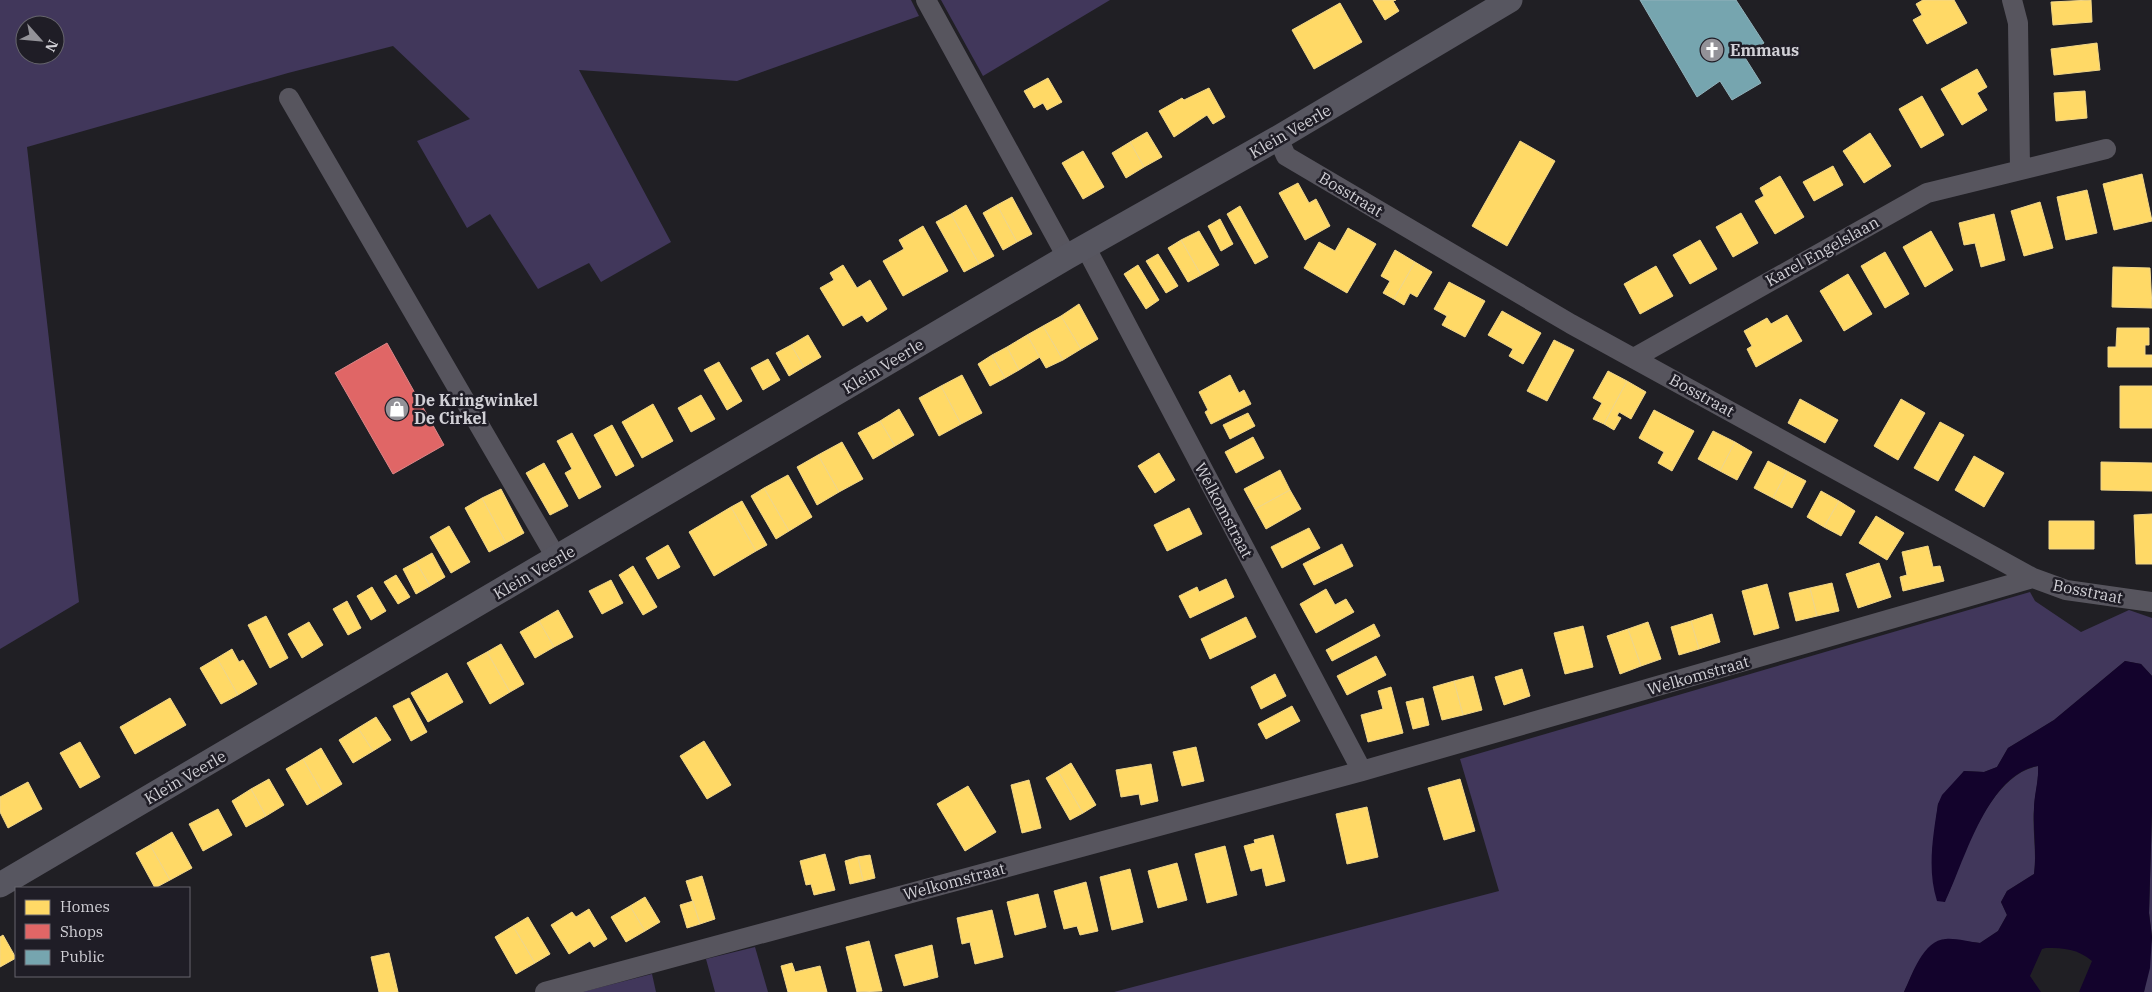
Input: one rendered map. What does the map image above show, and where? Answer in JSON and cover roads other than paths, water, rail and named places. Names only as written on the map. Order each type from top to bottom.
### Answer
[{"type":"main road","name":"Klein Veerle","points":[[0,885],[1076,253],[1278,138],[1510,0]]},
{"type":"street","points":[[926,0],[1076,253]]},
{"type":"street","points":[[2012,0],[2018,23],[2020,169]]},
{"type":"street","points":[[289,98],[557,559]]},
{"type":"street","name":"Bosstraat","points":[[1278,138],[1286,156],[1571,324],[2033,578],[2066,590],[2152,602]]},
{"type":"street","name":"Karel Engelslaan","points":[[1634,358],[1926,193],[2106,149]]},
{"type":"street","name":"Welkomstraat","points":[[1076,253],[1362,771]]},
{"type":"street","name":"Welkomstraat","points":[[545,992],[1362,771],[2033,578]]},
{"type":"place","name":"Emmaus","points":[[1712,50]]},
{"type":"place","name":"De Kringwinkel De Cirkel","points":[[397,409]]}]
